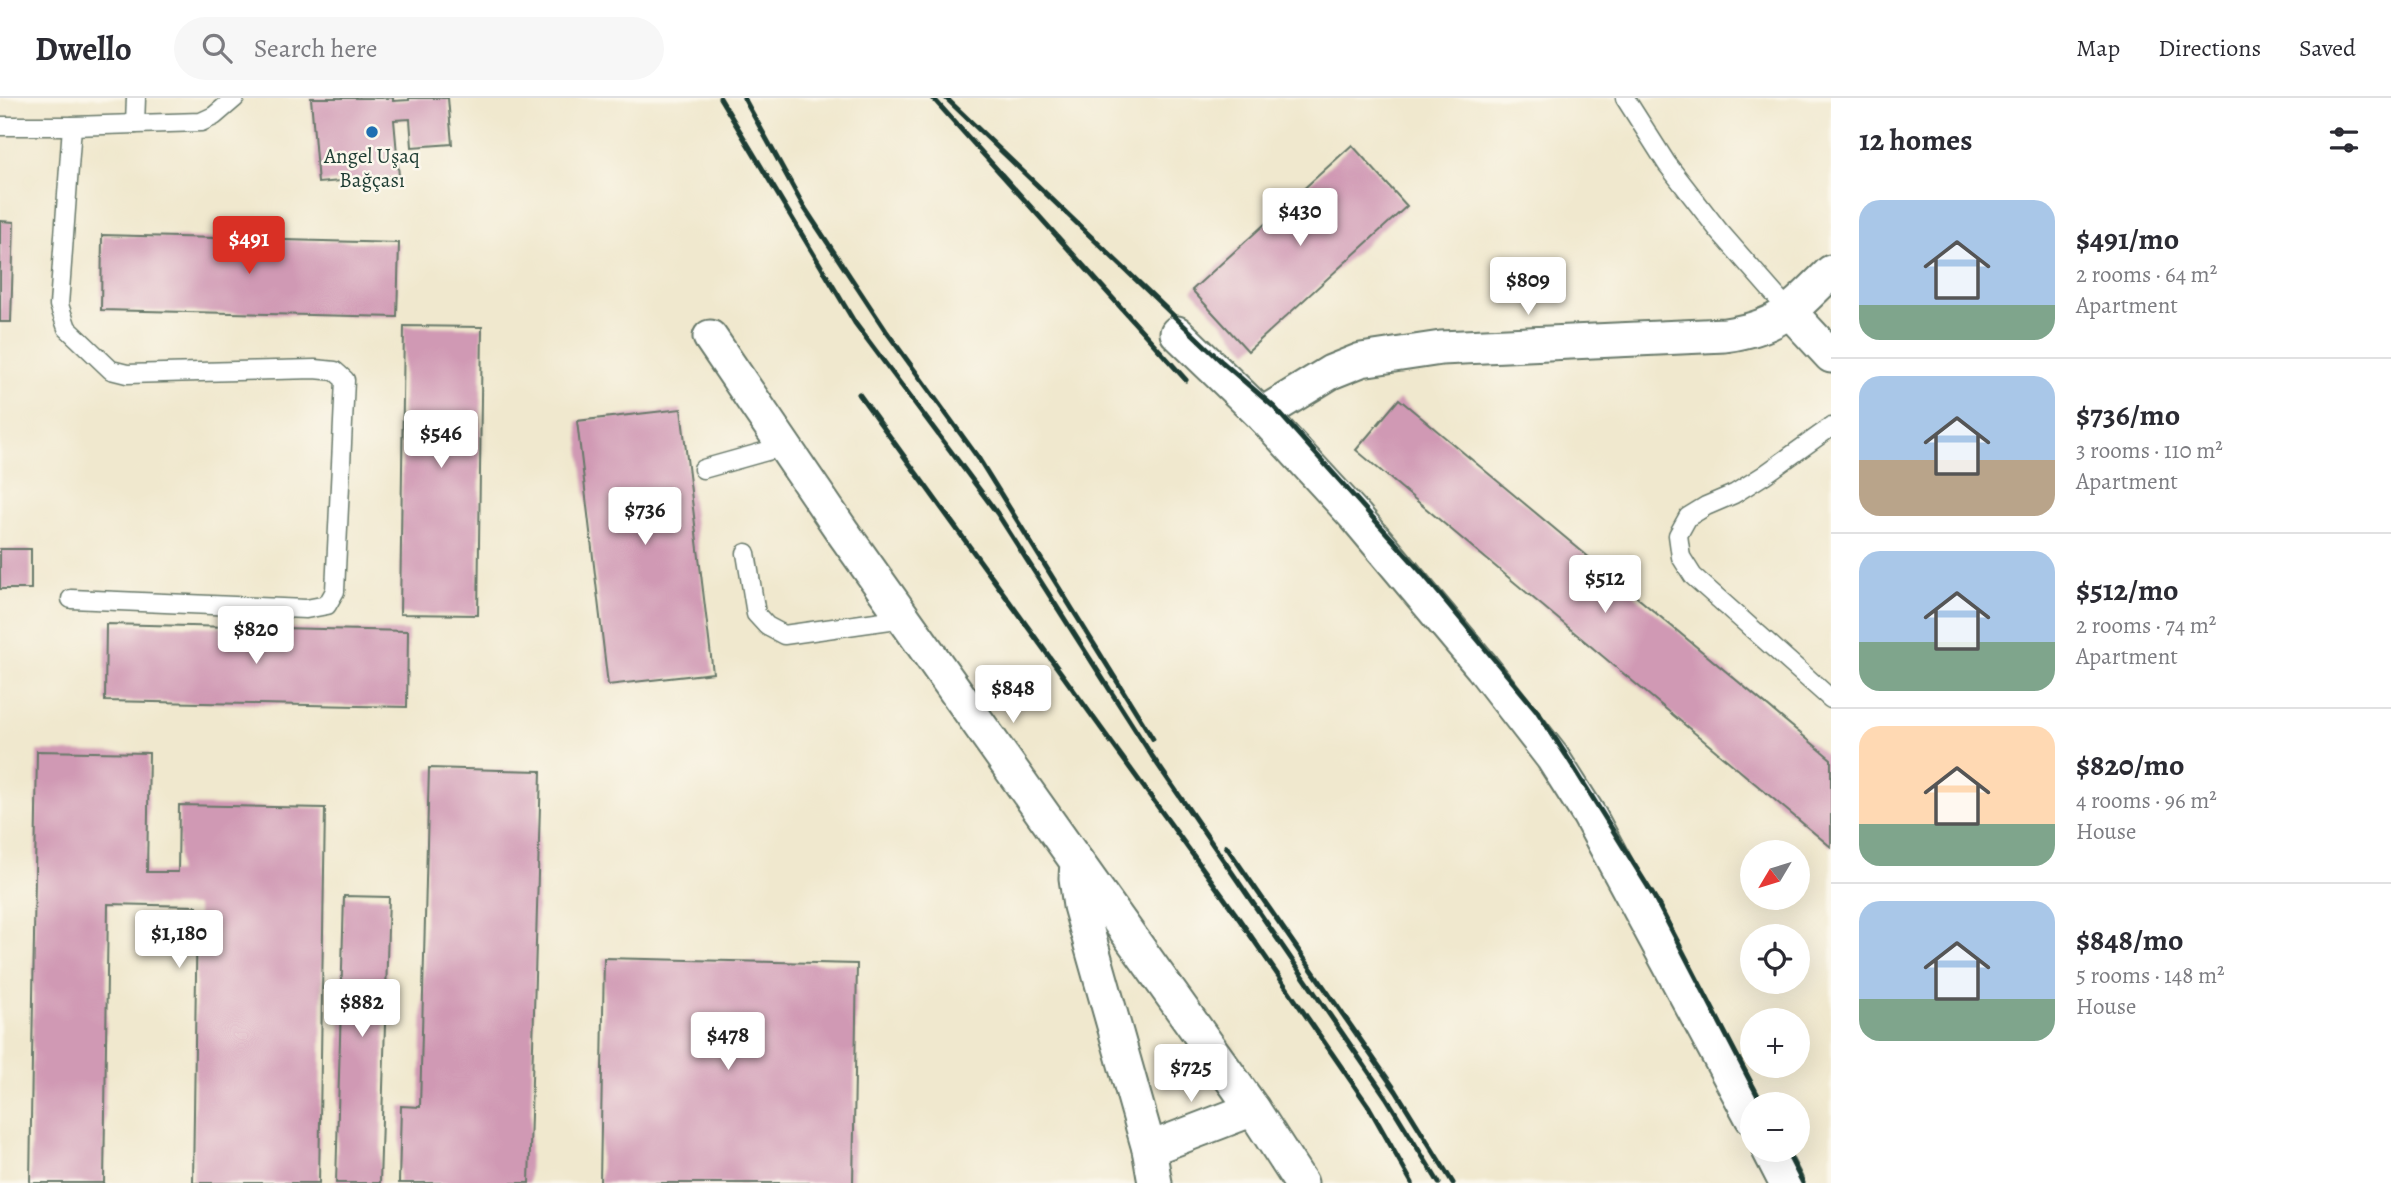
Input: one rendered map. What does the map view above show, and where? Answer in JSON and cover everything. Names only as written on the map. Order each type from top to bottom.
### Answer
[{"type":"street","points":[[1264,417],[1274,407],[1331,372],[1361,360],[1441,348],[1725,335],[1751,331],[1790,312],[1831,272]]},
{"type":"street","points":[[1790,312],[1831,356]]},
{"type":"street","points":[[1177,332],[1264,417],[1392,560],[1482,667],[1552,757],[1589,815],[1740,1096]]},
{"type":"street","points":[[710,337],[904,618],[1253,1109],[1301,1183]]},
{"type":"street","points":[[1077,862],[1080,906],[1149,1149],[1155,1183]]},
{"type":"street","points":[[1149,1149],[1253,1109]]},
{"type":"street","points":[[1775,1162],[1786,1183]]},
{"type":"lane","points":[[135,124],[136,98]]},
{"type":"lane","points":[[0,126],[201,122],[214,116],[235,98]]},
{"type":"lane","points":[[1625,98],[1667,163],[1718,231],[1790,312]]},
{"type":"lane","points":[[71,599],[306,609],[327,605],[335,591],[345,380],[335,371],[315,369],[127,374],[111,370],[67,328],[59,305],[72,126]]},
{"type":"lane","points":[[1831,427],[1734,494],[1688,517],[1678,535],[1681,557],[1693,576],[1831,699]]},
{"type":"lane","points":[[703,469],[785,446]]},
{"type":"lane","points":[[746,553],[756,614],[767,626],[784,635],[904,618]]},
{"type":"building","points":[[311,98],[393,98],[393,101],[409,98],[448,98],[452,144],[412,147],[410,119],[394,120],[399,176],[318,183]]},
{"type":"building","points":[[1352,145],[1407,206],[1248,351],[1192,290]]},
{"type":"building","points":[[0,221],[14,222],[11,322],[0,322]]},
{"type":"building","points":[[102,235],[399,243],[397,317],[101,310]]},
{"type":"building","points":[[404,326],[482,327],[478,615],[400,614]]},
{"type":"building","points":[[1399,399],[1831,759],[1831,847],[1356,450]]},
{"type":"building","points":[[681,409],[713,673],[608,685],[577,421]]},
{"type":"building","points":[[0,549],[31,549],[31,589],[0,589]]},
{"type":"building","points":[[106,624],[408,631],[407,707],[105,701]]},
{"type":"building","points":[[37,751],[149,753],[147,872],[178,872],[179,805],[325,808],[319,1183],[193,1183],[197,906],[108,904],[104,1183],[30,1183]]},
{"type":"building","points":[[429,768],[541,771],[529,1183],[399,1183],[401,1106],[420,1107]]},
{"type":"building","points":[[344,896],[389,897],[380,1183],[336,1183]]},
{"type":"building","points":[[604,958],[857,964],[853,1183],[600,1183]]},
{"type":"railway","points":[[720,98],[855,323],[997,513],[1152,756],[1386,1097],[1439,1183]]},
{"type":"railway","points":[[744,98],[804,207],[886,331],[979,459],[1153,739]]},
{"type":"railway","points":[[933,98],[1186,380]]},
{"type":"railway","points":[[946,98],[1222,362],[1274,407],[1424,575],[1537,711],[1655,898],[1756,1092]]},
{"type":"railway","points":[[859,394],[1235,913],[1369,1107],[1412,1183]]},
{"type":"railway","points":[[1226,846],[1396,1091],[1453,1183]]},
{"type":"railway","points":[[1792,1162],[1803,1183]]},
{"type":"place","name":"Angel Uşaq Bağçası","points":[[372,132]]}]
